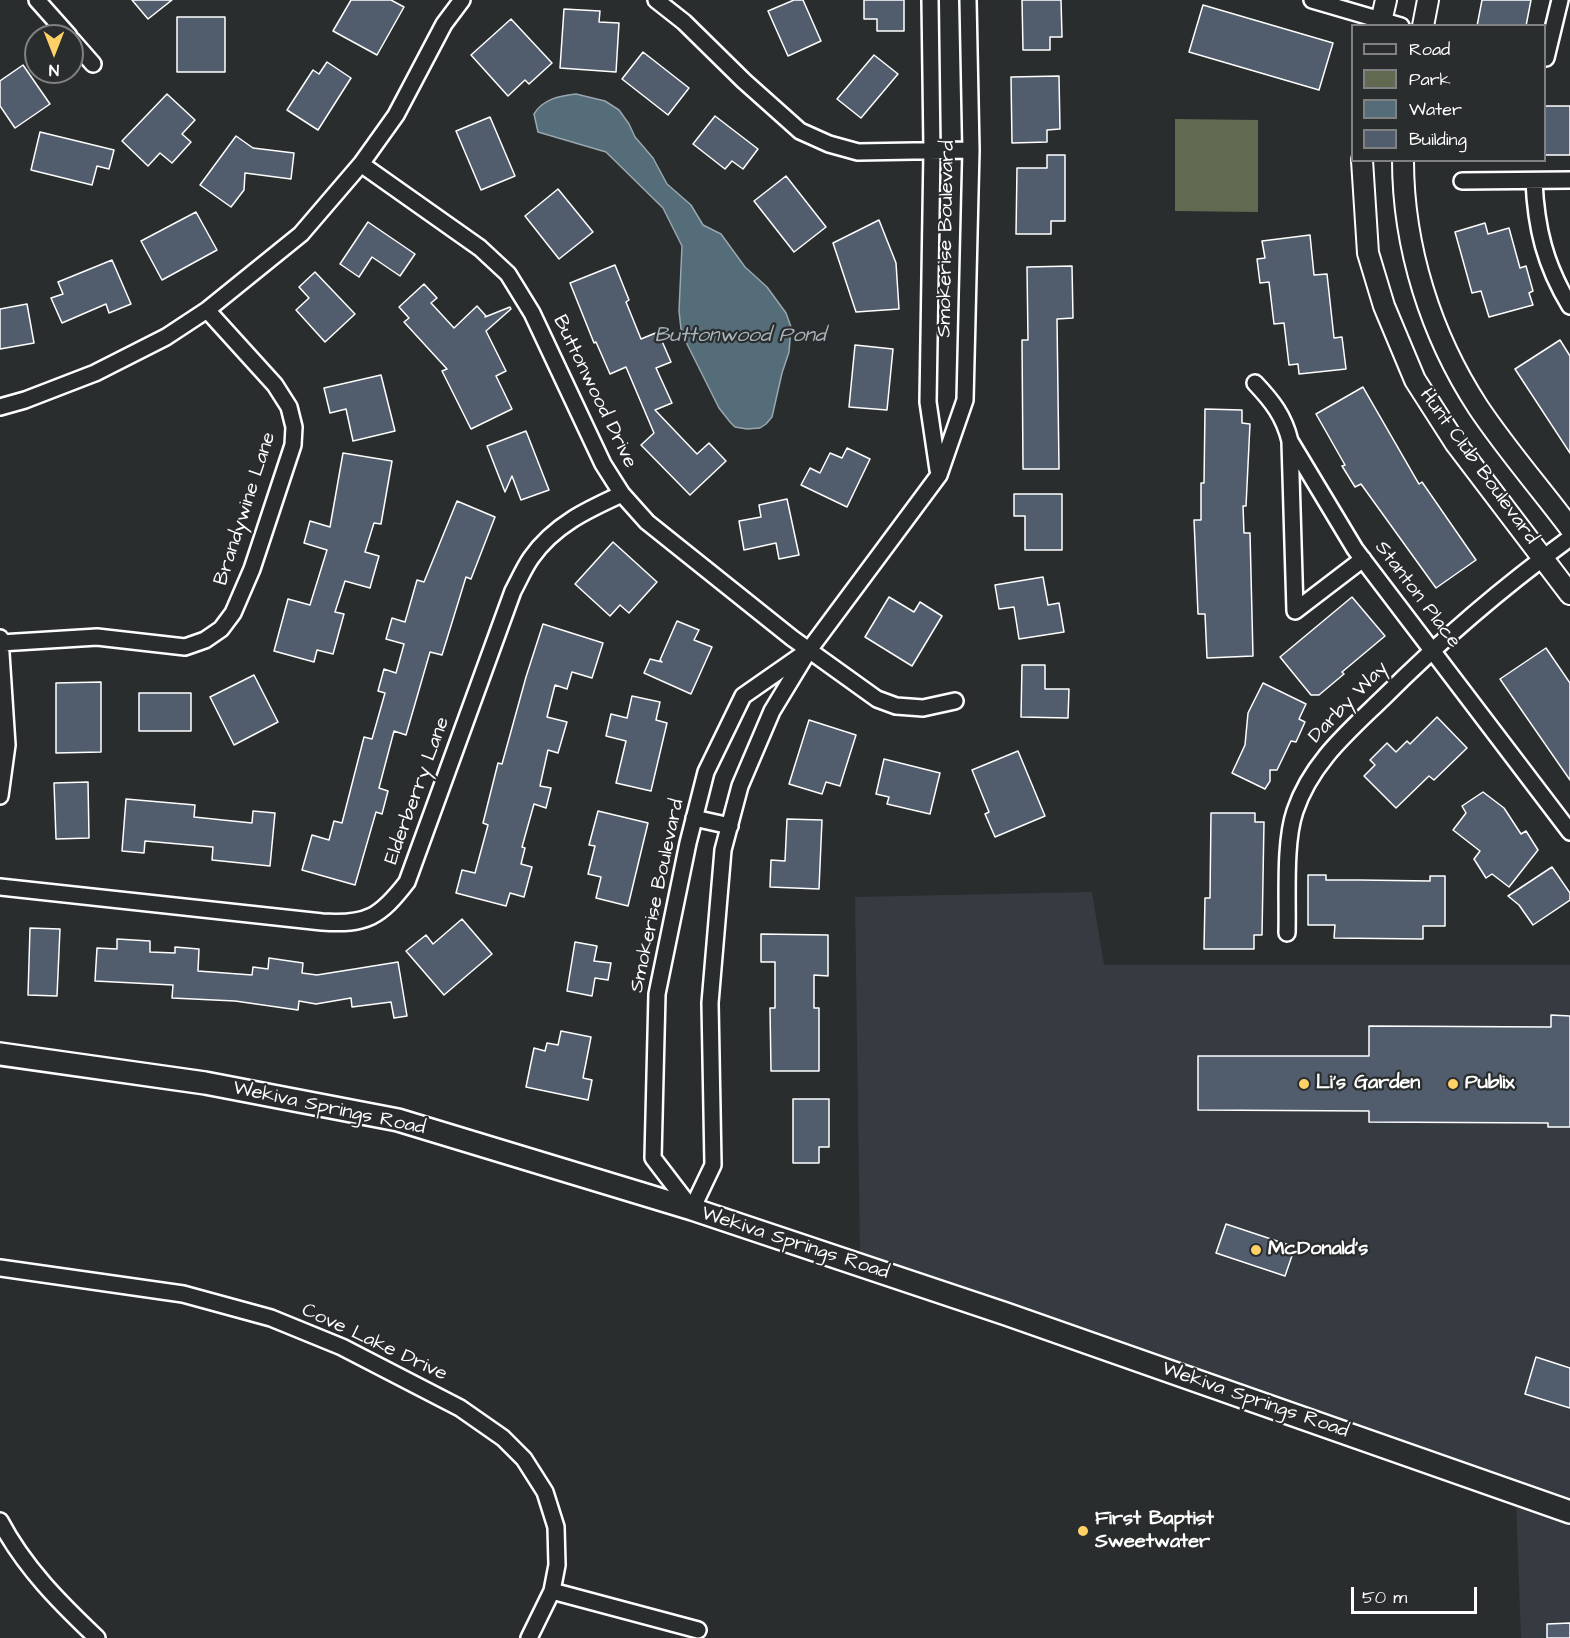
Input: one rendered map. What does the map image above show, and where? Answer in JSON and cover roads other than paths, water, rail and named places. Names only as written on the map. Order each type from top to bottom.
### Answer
[{"type":"main road","name":"Wekiva Springs Road","points":[[0,1054],[205,1083],[398,1120],[692,1209],[1039,1326],[1570,1512]]},
{"type":"street","points":[[37,0],[58,24]]},
{"type":"street","points":[[0,407],[25,400],[95,373],[166,337],[207,310],[301,234],[361,164],[396,115],[444,24],[462,0]]},
{"type":"street","points":[[656,0],[684,22],[744,81],[800,131],[828,144],[858,152],[970,150]]},
{"type":"street","name":"Smokerise Boulevard","points":[[930,0],[932,150],[928,402],[939,475]]},
{"type":"street","name":"Smokerise Boulevard","points":[[809,650],[743,696],[706,772],[694,818],[657,994],[653,1158],[692,1209],[713,1165],[710,1003],[723,850],[740,786],[772,711],[809,650],[939,475],[965,400],[970,150],[969,0]]},
{"type":"street","points":[[1312,0],[1382,15],[1398,24]]},
{"type":"street","points":[[1423,24],[1428,0]]},
{"type":"street","points":[[1546,58],[1560,0]]},
{"type":"street","points":[[84,54],[93,64]]},
{"type":"street","name":"Hunt Club Boulevard","points":[[1362,162],[1368,253],[1384,306],[1415,380],[1456,444],[1570,594]]},
{"type":"street","name":"Hunt Club Boulevard","points":[[1403,162],[1403,188],[1409,232],[1424,295],[1445,349],[1478,407],[1570,528]]},
{"type":"street","name":"Buttonwood Drive","points":[[361,164],[480,248],[508,274],[532,313],[603,464],[622,494],[647,522],[792,638],[877,699],[896,706],[923,708],[955,701]]},
{"type":"street","points":[[1462,181],[1570,180]]},
{"type":"street","points":[[1534,181],[1536,216],[1542,246],[1556,284],[1570,306]]},
{"type":"street","name":"Brandywine Lane","points":[[0,641],[97,637],[184,646],[206,640],[221,629],[233,613],[256,558],[293,445],[294,428],[289,407],[275,385],[207,310]]},
{"type":"street","name":"Stanton Place","points":[[1254,383],[1268,397],[1286,423],[1290,441],[1363,559],[1568,825]]},
{"type":"street","points":[[1290,441],[1294,611],[1363,559]]},
{"type":"street","name":"Elderberry Lane","points":[[0,887],[347,924],[372,916],[389,904],[407,882],[513,591],[531,558],[552,533],[574,516],[622,494]]},
{"type":"street","name":"Darby Way","points":[[1287,933],[1289,847],[1294,813],[1308,780],[1330,749],[1431,650],[1570,538]]},
{"type":"street","points":[[0,641],[7,745],[0,796]]},
{"type":"street","points":[[694,818],[730,826]]},
{"type":"street","name":"Cove Lake Drive","points":[[0,1268],[183,1294],[271,1318],[342,1347],[460,1408],[503,1438],[524,1459],[545,1492],[556,1527],[557,1565],[552,1592],[529,1638]]},
{"type":"street","points":[[0,1521],[11,1542],[58,1601],[98,1638]]},
{"type":"street","points":[[552,1592],[698,1630]]},
{"type":"water","name":"Buttonwood Pond","points":[[576,94],[605,101],[619,110],[635,137],[653,158],[667,184],[691,205],[703,225],[721,234],[745,267],[767,287],[786,313],[791,327],[789,352],[772,417],[760,428],[735,427],[730,422],[719,408],[687,344],[681,329],[679,311],[682,246],[663,208],[606,152],[538,132],[534,114],[542,105],[552,99]]},
{"type":"place","name":"Li's Garden","points":[[1304,1084]]},
{"type":"place","name":"Publix","points":[[1453,1084]]},
{"type":"place","name":"McDonald's","points":[[1256,1250]]},
{"type":"place","name":"First Baptist Sweetwater","points":[[1083,1531]]}]
